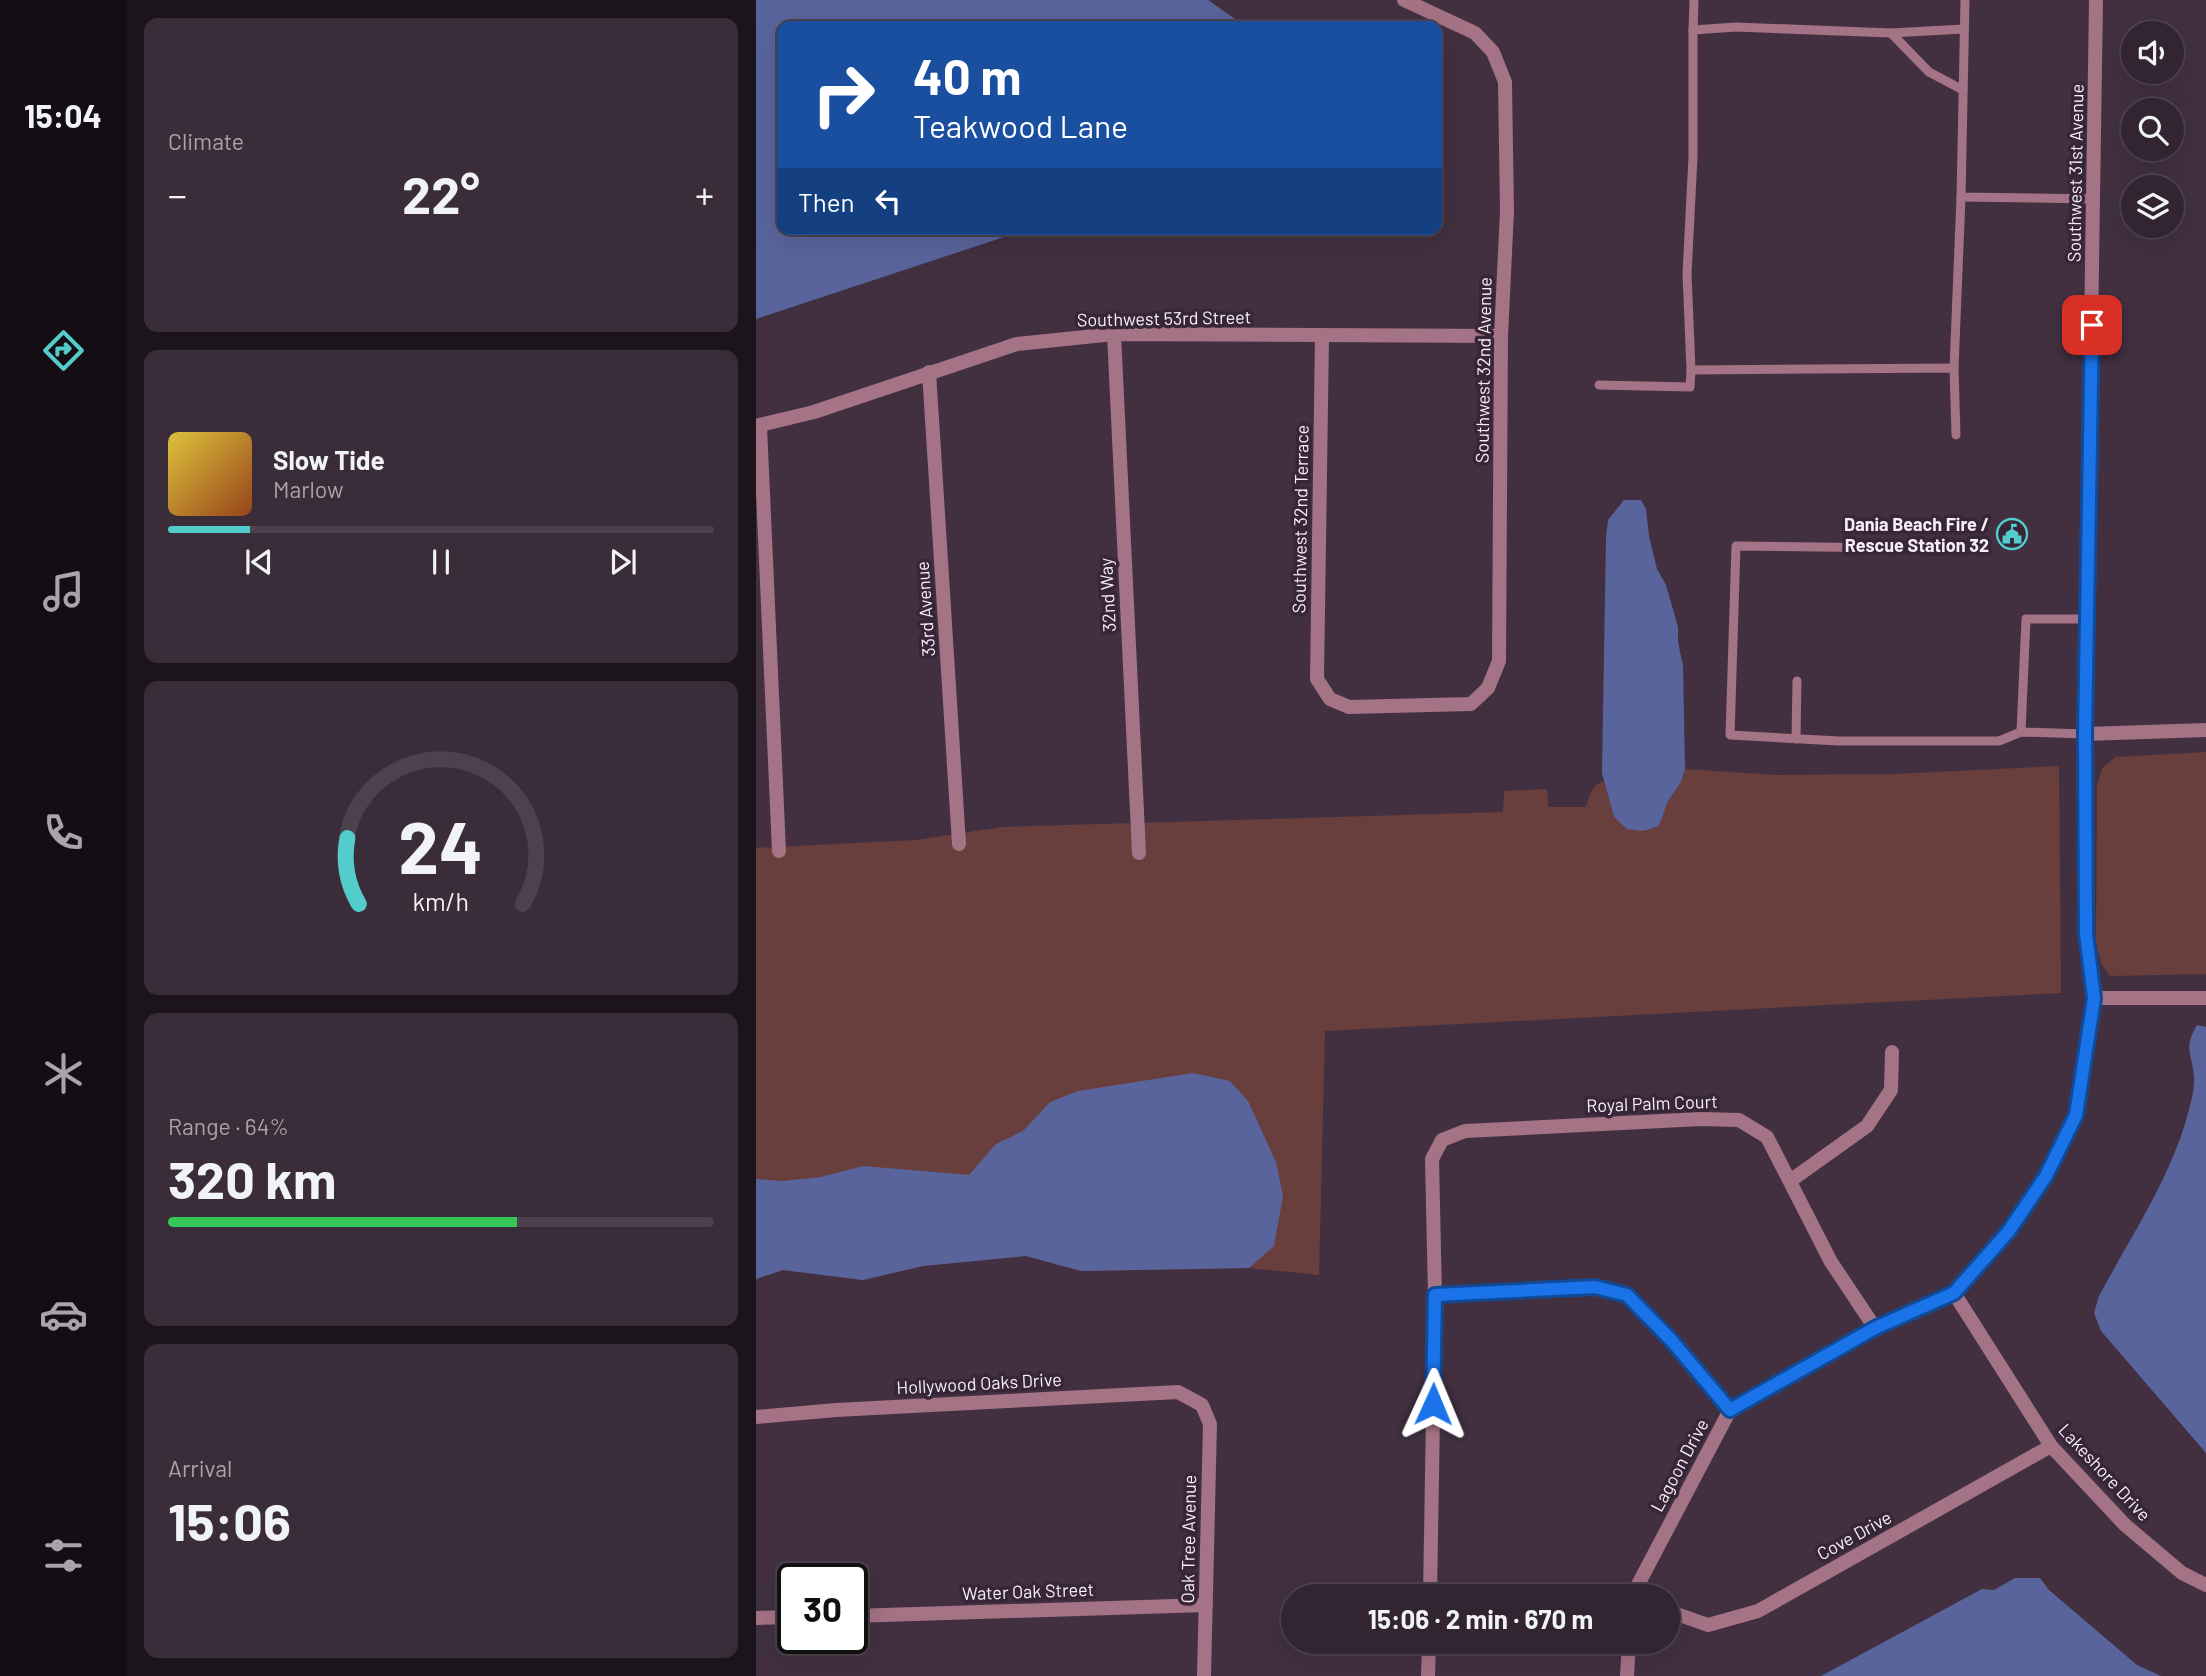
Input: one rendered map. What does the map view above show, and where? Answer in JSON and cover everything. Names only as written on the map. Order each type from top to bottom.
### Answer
[{"type":"street","name":"Southwest 32nd Avenue","points":[[1330,699],[1349,707],[1471,704],[1488,688],[1499,661],[1501,336],[1507,211],[1505,82],[1493,52],[1475,33],[1404,0]]},
{"type":"street","name":"Southwest 31st Avenue","points":[[2086,934],[2085,620],[2096,0]]},
{"type":"street","name":"Southwest 53rd Street","points":[[758,426],[814,412],[1017,344],[1114,334],[1501,336]]},
{"type":"street","name":"32nd Way","points":[[1114,334],[1139,853]]},
{"type":"street","name":"Southwest 32nd Terrace","points":[[1322,337],[1317,679],[1330,699]]},
{"type":"street","name":"33rd Avenue","points":[[929,372],[959,844]]},
{"type":"street","points":[[758,426],[779,851]]},
{"type":"street","points":[[2085,734],[2206,730]]},
{"type":"street","name":"Lagoon Drive","points":[[1638,1584],[1730,1410],[1875,1328],[1954,1293],[2008,1232],[2046,1176],[2076,1115],[2094,998],[2086,934]]},
{"type":"street","points":[[2094,998],[2206,998]]},
{"type":"street","points":[[1790,1181],[1867,1126],[1891,1090],[1892,1052]]},
{"type":"street","name":"Royal Palm Court","points":[[1435,1295],[1432,1159],[1442,1140],[1465,1130],[1701,1119],[1739,1120],[1767,1137],[1831,1262],[1875,1328]]},
{"type":"street","points":[[1430,1584],[1435,1295],[1595,1287],[1627,1295],[1672,1341],[1730,1410]]},
{"type":"street","name":"Lakeshore Drive","points":[[1954,1293],[2051,1446],[2125,1525],[2182,1573],[2206,1584]]},
{"type":"street","name":"Hollywood Oaks Drive","points":[[756,1417],[836,1410],[1178,1392],[1202,1405]]},
{"type":"street","name":"Oak Tree Avenue","points":[[1202,1405],[1210,1424],[1204,1676]]},
{"type":"street","name":"Cove Drive","points":[[1680,1615],[1708,1625],[1758,1611],[2051,1446]]},
{"type":"street","name":"Water Oak Street","points":[[868,1615],[1206,1605]]},
{"type":"street","points":[[756,1618],[777,1617]]},
{"type":"street","points":[[1428,1676],[1429,1654]]},
{"type":"street","points":[[1627,1676],[1628,1654]]},
{"type":"lane","points":[[1599,385],[1690,387],[1687,274],[1693,157],[1694,0]]},
{"type":"lane","points":[[1956,435],[1954,368],[1965,0]]},
{"type":"lane","points":[[1693,30],[1736,27],[1891,33],[1964,29]]},
{"type":"lane","points":[[1891,33],[1929,72],[1963,90]]},
{"type":"lane","points":[[1961,197],[2094,199]]},
{"type":"lane","points":[[1691,370],[1954,368]]},
{"type":"lane","points":[[1900,548],[1736,547],[1730,735],[1839,741],[1999,741],[2021,732],[2085,734]]},
{"type":"lane","points":[[2021,732],[2026,619],[2085,620]]},
{"type":"lane","points":[[1796,739],[1797,681]]},
{"type":"shaded area","points":[[2206,752],[2206,974],[2110,976],[2101,963],[2096,942],[2097,786],[2102,768],[2116,757]]},
{"type":"shaded area","points":[[2059,766],[2061,993],[1325,1031],[1319,1275],[1249,1268],[1081,1271],[1026,1256],[923,1266],[863,1280],[783,1270],[756,1279],[756,848],[916,840],[1002,827],[1503,812],[1504,791],[1547,789],[1548,807],[1586,807],[1594,788],[1604,781],[1614,817],[1659,826],[1668,801],[1681,782],[1685,769],[1778,775],[1895,774]]},
{"type":"water","points":[[756,0],[1208,0],[1238,21],[777,21],[777,235],[1037,235],[1004,237],[756,319]]},
{"type":"water","points":[[1624,500],[1641,500],[1646,509],[1657,569],[1666,585],[1678,627],[1683,666],[1685,769],[1681,782],[1668,801],[1659,826],[1643,831],[1627,829],[1614,817],[1602,773],[1606,538],[1608,520]]},
{"type":"water","points":[[2197,1025],[2206,1027],[2206,1453],[2101,1331],[2094,1313],[2099,1296],[2146,1212],[2177,1147],[2193,1094],[2194,1076],[2189,1046]]},
{"type":"water","points":[[1193,1073],[1230,1081],[1248,1101],[1276,1162],[1283,1196],[1274,1246],[1249,1268],[1081,1271],[1026,1256],[923,1266],[863,1280],[783,1270],[756,1279],[756,1179],[782,1181],[821,1177],[863,1166],[969,1175],[996,1144],[1023,1131],[1050,1102],[1078,1091]]},
{"type":"water","points":[[2015,1578],[2040,1578],[2049,1590],[2137,1665],[2161,1676],[1821,1676],[1982,1589],[1994,1590]]},
{"type":"place","name":"Dania Beach Fire / Rescue Station 32","points":[[2012,534]]},
{"type":"route","points":[[1433,1404],[1435,1295],[1595,1287],[1627,1295],[1672,1341],[1730,1410],[1875,1328],[1954,1293],[2008,1232],[2046,1176],[2076,1115],[2094,998],[2086,934],[2085,734],[2092,325]]}]
